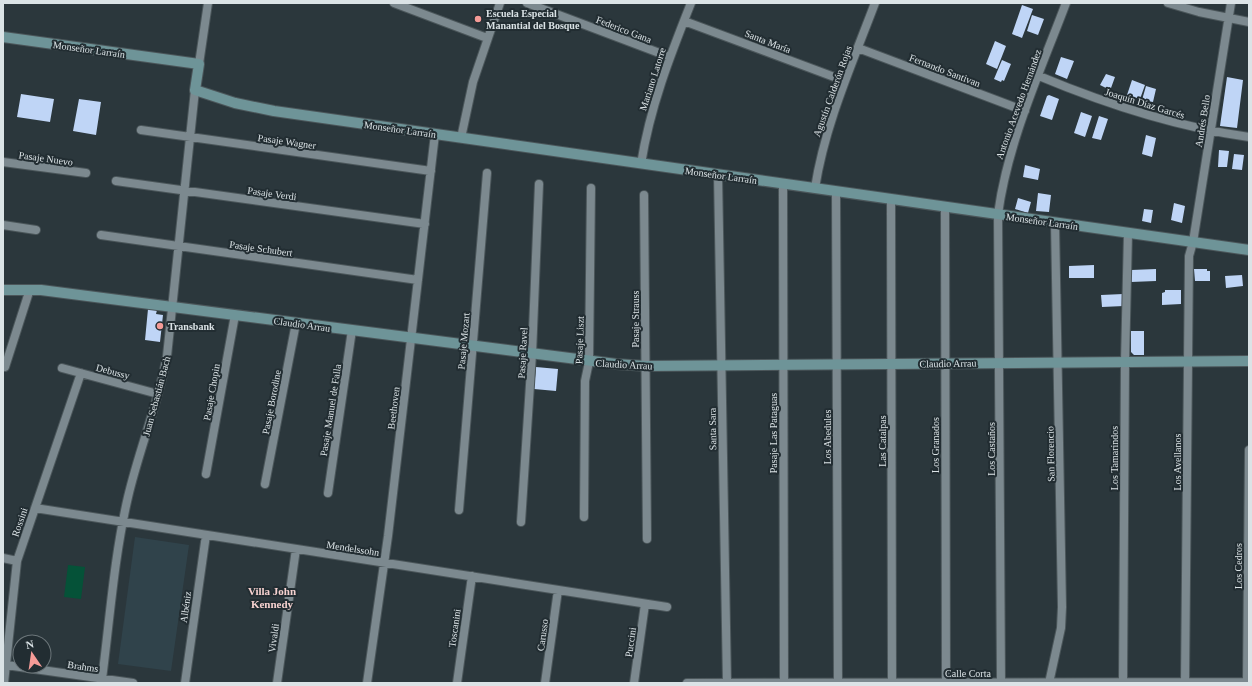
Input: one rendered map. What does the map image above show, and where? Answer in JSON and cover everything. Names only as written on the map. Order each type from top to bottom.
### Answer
[{"type":"street","points":[[199,64],[208,3]]},
{"type":"street","points":[[394,3],[487,38]]},
{"type":"street","points":[[461,138],[473,82],[500,3]]},
{"type":"street","name":"Federico Gana","points":[[527,3],[670,57]]},
{"type":"street","name":"Mariano Latorre","points":[[641,164],[653,107],[691,3]]},
{"type":"street","name":"Agustín Calderón Rojas","points":[[815,188],[826,135],[875,3]]},
{"type":"street","name":"Antonio Acevedo Hernández","points":[[998,214],[1007,165],[1025,111],[1065,3]]},
{"type":"street","points":[[1168,3],[1249,22]]},
{"type":"street","name":"Andrés Bello","points":[[1193,242],[1231,3]]},
{"type":"street","name":"Santa María","points":[[684,21],[845,81]]},
{"type":"street","name":"Monseñor Larraín","points":[[3,37],[199,64]]},
{"type":"street","name":"Fernando Santivan","points":[[858,48],[1025,111]]},
{"type":"street","name":"Juan Sebastián Bach","points":[[102,678],[123,522],[134,470],[158,394],[167,356],[174,307],[195,90],[199,64]]},
{"type":"street","name":"Joaquín Díaz Garcés","points":[[1039,76],[1122,108],[1210,131],[1249,137]]},
{"type":"street","name":"Monseñor Larraín","points":[[195,90],[254,108],[1249,250]]},
{"type":"street","name":"Pasaje Wagner","points":[[141,130],[431,171]]},
{"type":"street","name":"Beethoven","points":[[367,683],[384,563],[412,338],[435,134]]},
{"type":"street","name":"Pasaje Nuevo","points":[[3,162],[86,173]]},
{"type":"street","name":"Pasaje Mozart","points":[[459,510],[487,173]]},
{"type":"street","name":"Santa Sara","points":[[718,175],[727,683]]},
{"type":"street","name":"Pasaje Verdi","points":[[116,181],[425,224]]},
{"type":"street","name":"Pasaje Ravel","points":[[521,522],[532,354],[539,184]]},
{"type":"street","name":"Pasaje Las Pataguas","points":[[782,184],[784,683]]},
{"type":"street","name":"Pasaje Liszt","points":[[584,516],[585,381],[589,362],[591,188]]},
{"type":"street","name":"Los Abedules","points":[[836,191],[838,683]]},
{"type":"street","name":"Pasaje Strauss","points":[[644,195],[647,539]]},
{"type":"street","name":"Las Catalpas","points":[[891,199],[892,683]]},
{"type":"street","name":"Los Granados","points":[[945,207],[946,683]]},
{"type":"street","name":"Los Castaños","points":[[998,214],[1001,683]]},
{"type":"street","name":"San Florencio","points":[[1049,683],[1061,628],[1062,607],[1055,222]]},
{"type":"street","points":[[3,225],[36,230]]},
{"type":"street","name":"Los Tamarindos","points":[[1124,683],[1125,362],[1128,233]]},
{"type":"street","name":"Pasaje Schubert","points":[[101,235],[418,280]]},
{"type":"street","name":"Los Avellanos","points":[[1185,683],[1189,256],[1193,242]]},
{"type":"street","points":[[5,367],[30,289]]},
{"type":"street","name":"Claudio Arrau","points":[[3,290],[30,289],[589,362],[646,366],[1249,360]]},
{"type":"street","name":"Pasaje Chopin","points":[[206,474],[235,315]]},
{"type":"street","name":"Pasaje Borodine","points":[[265,484],[296,323]]},
{"type":"street","name":"Pasaje Manuel de Falla","points":[[328,492],[352,330]]},
{"type":"street","name":"Debussy","points":[[62,368],[158,394]]},
{"type":"street","name":"Rossini","points":[[4,683],[17,561],[81,373]]},
{"type":"street","name":"Los Cedros","points":[[1248,682],[1249,450]]},
{"type":"street","name":"Mendelssohn","points":[[35,508],[667,607]]},
{"type":"street","name":"Albéniz","points":[[185,683],[206,535]]},
{"type":"street","name":"Vivaldi","points":[[277,683],[296,549]]},
{"type":"street","points":[[3,558],[17,561]]},
{"type":"street","name":"Toscanini","points":[[457,683],[472,576]]},
{"type":"street","name":"Carusso","points":[[545,683],[558,590]]},
{"type":"street","name":"Puccini","points":[[634,683],[646,604]]},
{"type":"street","name":"Brahms","points":[[6,665],[133,683]]},
{"type":"street","name":"Calle Corta","points":[[687,683],[1248,682]]},
{"type":"shaded area","points":[[135,537],[189,545],[171,671],[118,664]]},
{"type":"green space","points":[[68,565],[85,567],[81,599],[64,597]]},
{"type":"building","points":[[1022,5],[1033,9],[1022,38],[1012,34]]},
{"type":"building","points":[[1032,15],[1044,19],[1038,35],[1027,31]]},
{"type":"building","points":[[995,41],[1006,46],[997,69],[986,64]]},
{"type":"building","points":[[1061,57],[1074,61],[1067,79],[1055,74]]},
{"type":"building","points":[[1002,60],[1011,64],[1004,81],[1002,80],[1001,82],[994,79]]},
{"type":"building","points":[[1106,74],[1115,77],[1111,88],[1109,87],[1108,89],[1100,85]]},
{"type":"building","points":[[1227,77],[1243,80],[1237,128],[1220,126]]},
{"type":"building","points":[[1132,80],[1145,85],[1140,99],[1127,95]]},
{"type":"building","points":[[1146,86],[1156,89],[1153,102],[1142,100]]},
{"type":"building","points":[[21,94],[54,99],[50,122],[17,117]]},
{"type":"building","points":[[1049,95],[1059,99],[1052,120],[1040,116],[1047,96]]},
{"type":"building","points":[[79,99],[101,102],[96,135],[73,131]]},
{"type":"building","points":[[1081,112],[1092,116],[1085,137],[1074,133]]},
{"type":"building","points":[[1099,116],[1108,119],[1101,140],[1092,138]]},
{"type":"building","points":[[1146,135],[1156,138],[1152,157],[1142,154]]},
{"type":"building","points":[[1219,150],[1229,151],[1227,167],[1218,167]]},
{"type":"building","points":[[1234,154],[1244,155],[1242,170],[1232,169]]},
{"type":"building","points":[[1025,165],[1040,169],[1038,180],[1023,177]]},
{"type":"building","points":[[1038,193],[1051,195],[1049,212],[1036,211]]},
{"type":"building","points":[[1018,198],[1031,202],[1028,213],[1015,209]]},
{"type":"building","points":[[1174,203],[1185,206],[1182,223],[1171,220]]},
{"type":"building","points":[[1144,209],[1153,210],[1151,223],[1142,221]]},
{"type":"building","points":[[1094,265],[1094,278],[1069,278],[1069,266]]},
{"type":"building","points":[[1156,269],[1156,281],[1131,282],[1131,270]]},
{"type":"building","points":[[1194,269],[1207,269],[1207,271],[1210,271],[1210,281],[1195,281]]},
{"type":"building","points":[[1242,275],[1243,286],[1226,288],[1225,276]]},
{"type":"building","points":[[1165,290],[1181,290],[1181,304],[1162,305],[1162,293],[1165,292]]},
{"type":"building","points":[[1123,294],[1124,306],[1102,307],[1101,295]]},
{"type":"building","points":[[148,309],[157,310],[156,314],[163,315],[160,342],[145,340]]},
{"type":"building","points":[[1131,331],[1144,331],[1144,355],[1134,355],[1131,352]]},
{"type":"building","points":[[536,367],[558,369],[556,391],[534,389]]},
{"type":"place","name":"Escuela Especial Manantial del Bosque","points":[[478,19]]},
{"type":"place","name":"Transbank","points":[[160,326]]},
{"type":"district","name":"Villa John Kennedy","points":[[272,597]]}]
